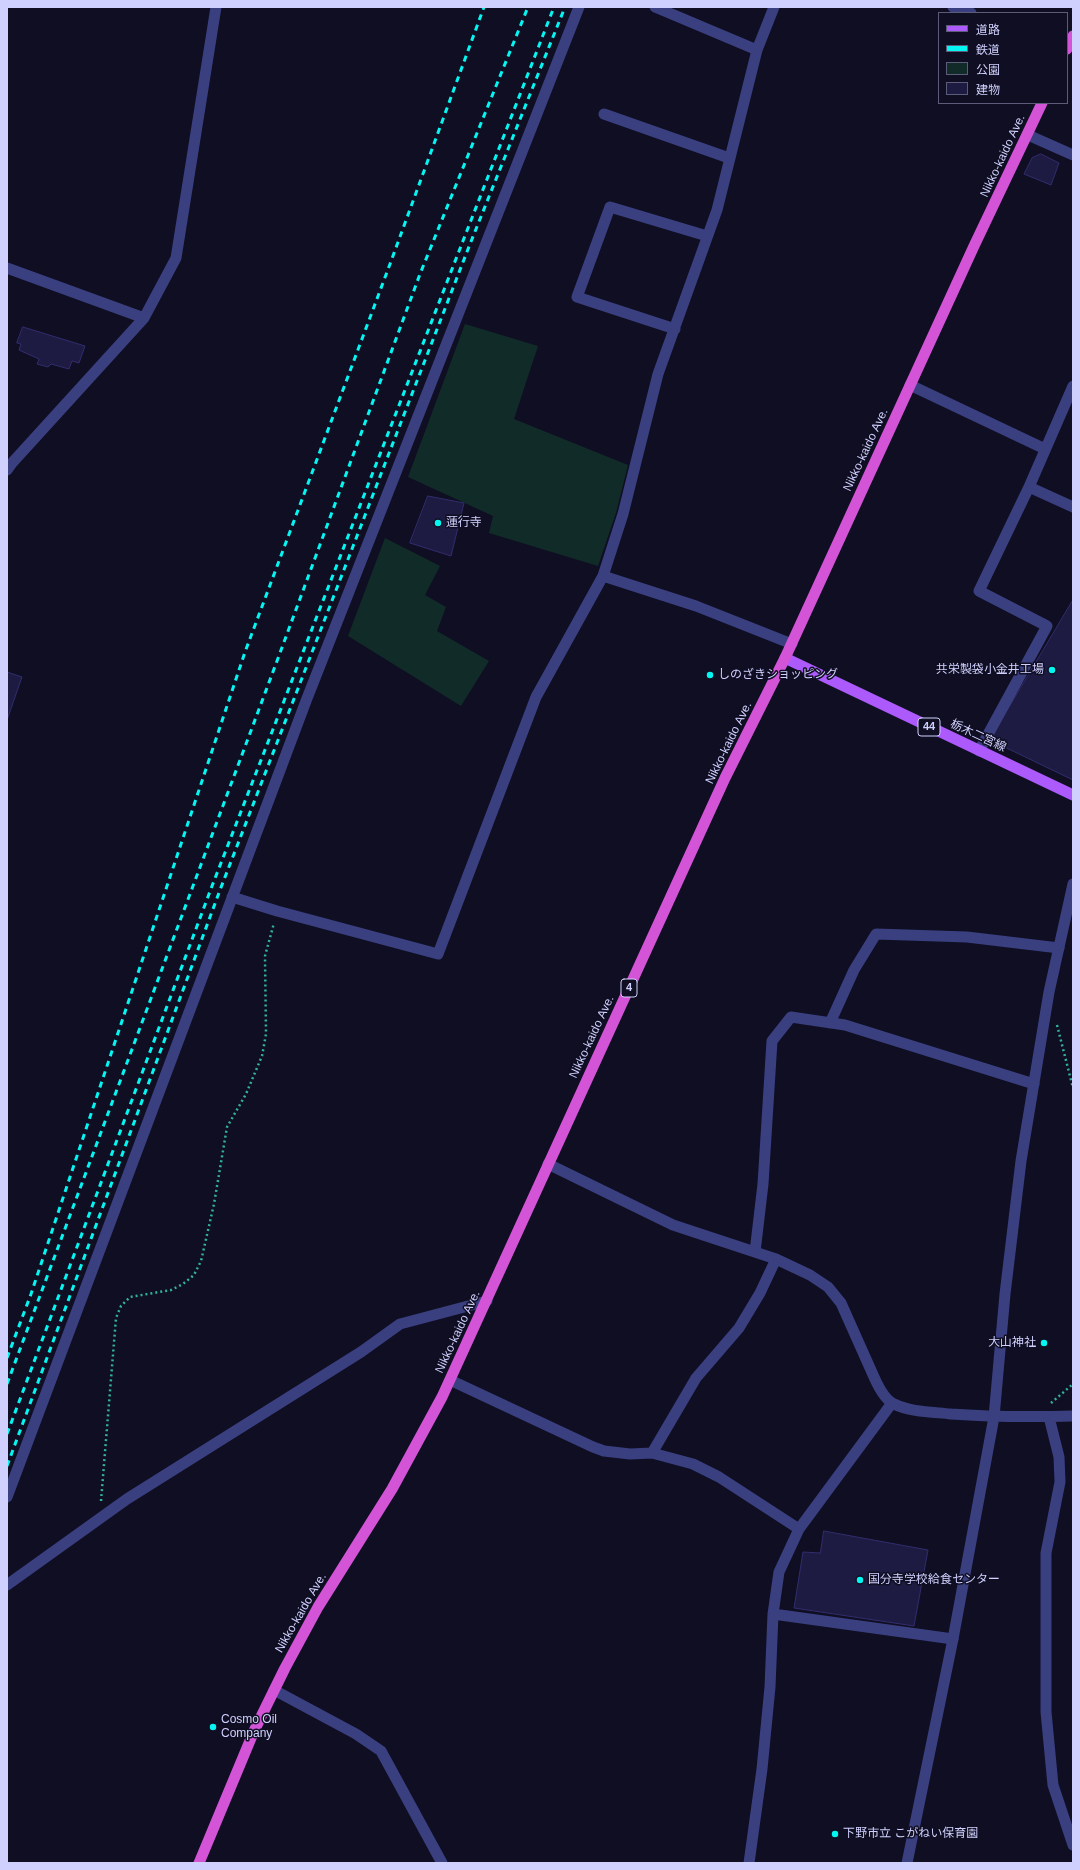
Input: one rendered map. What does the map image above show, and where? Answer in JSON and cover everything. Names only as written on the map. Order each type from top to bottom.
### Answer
[{"type":"highway","name":"Nikko-kaido Ave.","points":[[199,1863],[254,1731],[274,1690],[318,1607],[392,1489],[450,1380],[487,1302],[548,1164],[722,785],[792,644],[974,246],[1042,104]]},
{"type":"main road","name":"栃木二宮線","points":[[785,658],[1073,795]]},
{"type":"street","points":[[7,470],[17,457],[144,318],[176,258],[216,7]]},
{"type":"street","points":[[7,1497],[311,686],[579,7]]},
{"type":"street","points":[[655,7],[757,50]]},
{"type":"street","points":[[232,897],[277,911],[438,954],[536,697],[603,576],[623,514],[658,374],[717,210],[757,50],[774,7]]},
{"type":"street","points":[[953,7],[969,12]]},
{"type":"street","points":[[604,114],[729,158]]},
{"type":"street","points":[[1028,135],[1073,155]]},
{"type":"street","points":[[675,328],[577,297],[610,207],[707,236]]},
{"type":"street","points":[[7,268],[144,318]]},
{"type":"street","points":[[910,385],[1045,449]]},
{"type":"street","points":[[979,750],[1047,626],[980,591],[1029,487],[1073,387]]},
{"type":"street","points":[[1029,487],[1073,507]]},
{"type":"street","points":[[603,576],[696,606],[792,644]]},
{"type":"street","points":[[907,1863],[953,1640],[994,1417],[1005,1294],[1021,1161],[1049,992],[1073,884]]},
{"type":"street","points":[[830,1023],[854,970],[876,934],[967,937],[1059,948]]},
{"type":"street","points":[[755,1252],[763,1184],[772,1041],[791,1017],[845,1025],[1034,1084]]},
{"type":"street","points":[[548,1164],[673,1225],[776,1259],[810,1275],[828,1287],[841,1303],[877,1383],[892,1404],[934,1412],[994,1417],[1073,1416]]},
{"type":"street","points":[[652,1453],[696,1378],[739,1328],[760,1293],[776,1259]]},
{"type":"street","points":[[7,1585],[127,1499],[361,1352],[400,1324],[487,1302]]},
{"type":"street","points":[[450,1380],[604,1451],[630,1454],[652,1453],[693,1464],[719,1478],[799,1529]]},
{"type":"street","points":[[750,1863],[762,1768],[770,1687],[773,1614],[779,1572],[799,1529],[892,1404]]},
{"type":"street","points":[[1045,1417],[1059,1457],[1060,1482],[1046,1553],[1046,1712],[1053,1785],[1073,1845]]},
{"type":"street","points":[[773,1614],[953,1640]]},
{"type":"street","points":[[274,1690],[356,1734],[381,1751],[442,1863]]},
{"type":"path","points":[[100,1518],[116,1318],[121,1306],[130,1297],[171,1290],[183,1284],[194,1275],[201,1261],[214,1204],[227,1127],[246,1094],[262,1056],[266,1034],[265,956],[277,911]]},
{"type":"path","points":[[1057,1022],[1073,1088]]},
{"type":"path","points":[[1045,1417],[1047,1407],[1073,1384]]},
{"type":"green space","points":[[465,324],[538,346],[514,419],[628,465],[616,513],[598,566],[489,533],[493,516],[408,477]]},
{"type":"green space","points":[[385,538],[440,566],[425,595],[446,607],[437,631],[489,661],[461,706],[348,636]]},
{"type":"building","points":[[1041,154],[1059,163],[1051,185],[1024,174],[1032,158]]},
{"type":"building","points":[[23,327],[85,346],[79,363],[72,361],[69,369],[51,364],[48,367],[37,364],[39,359],[19,350],[21,344],[17,343]]},
{"type":"building","name":"蓮行寺","points":[[428,496],[464,503],[451,556],[410,543]]},
{"type":"building","name":"共栄製袋小金井工場","points":[[1073,600],[1073,780],[990,740]]},
{"type":"building","points":[[7,672],[22,677],[7,720]]},
{"type":"building","name":"国分寺学校給食センター","points":[[824,1531],[928,1550],[914,1626],[794,1608],[803,1552],[820,1553]]},
{"type":"railway","points":[[7,1358],[31,1294],[245,652],[484,7]]},
{"type":"railway","points":[[7,1384],[420,274],[528,7]]},
{"type":"railway","points":[[7,1434],[212,886],[554,7]]},
{"type":"railway","points":[[7,1466],[220,890],[470,244],[565,7]]},
{"type":"place","name":"蓮行寺","points":[[438,523]]},
{"type":"place","name":"共栄製袋小金井工場","points":[[1052,670]]},
{"type":"place","name":"しのざきショッピング","points":[[710,675]]},
{"type":"place","name":"大山神社","points":[[1044,1343]]},
{"type":"place","name":"国分寺学校給食センター","points":[[860,1580]]},
{"type":"place","name":"Cosmo Oil Company","points":[[213,1727]]},
{"type":"place","name":"下野市立 こがねい保育園","points":[[835,1834]]}]
